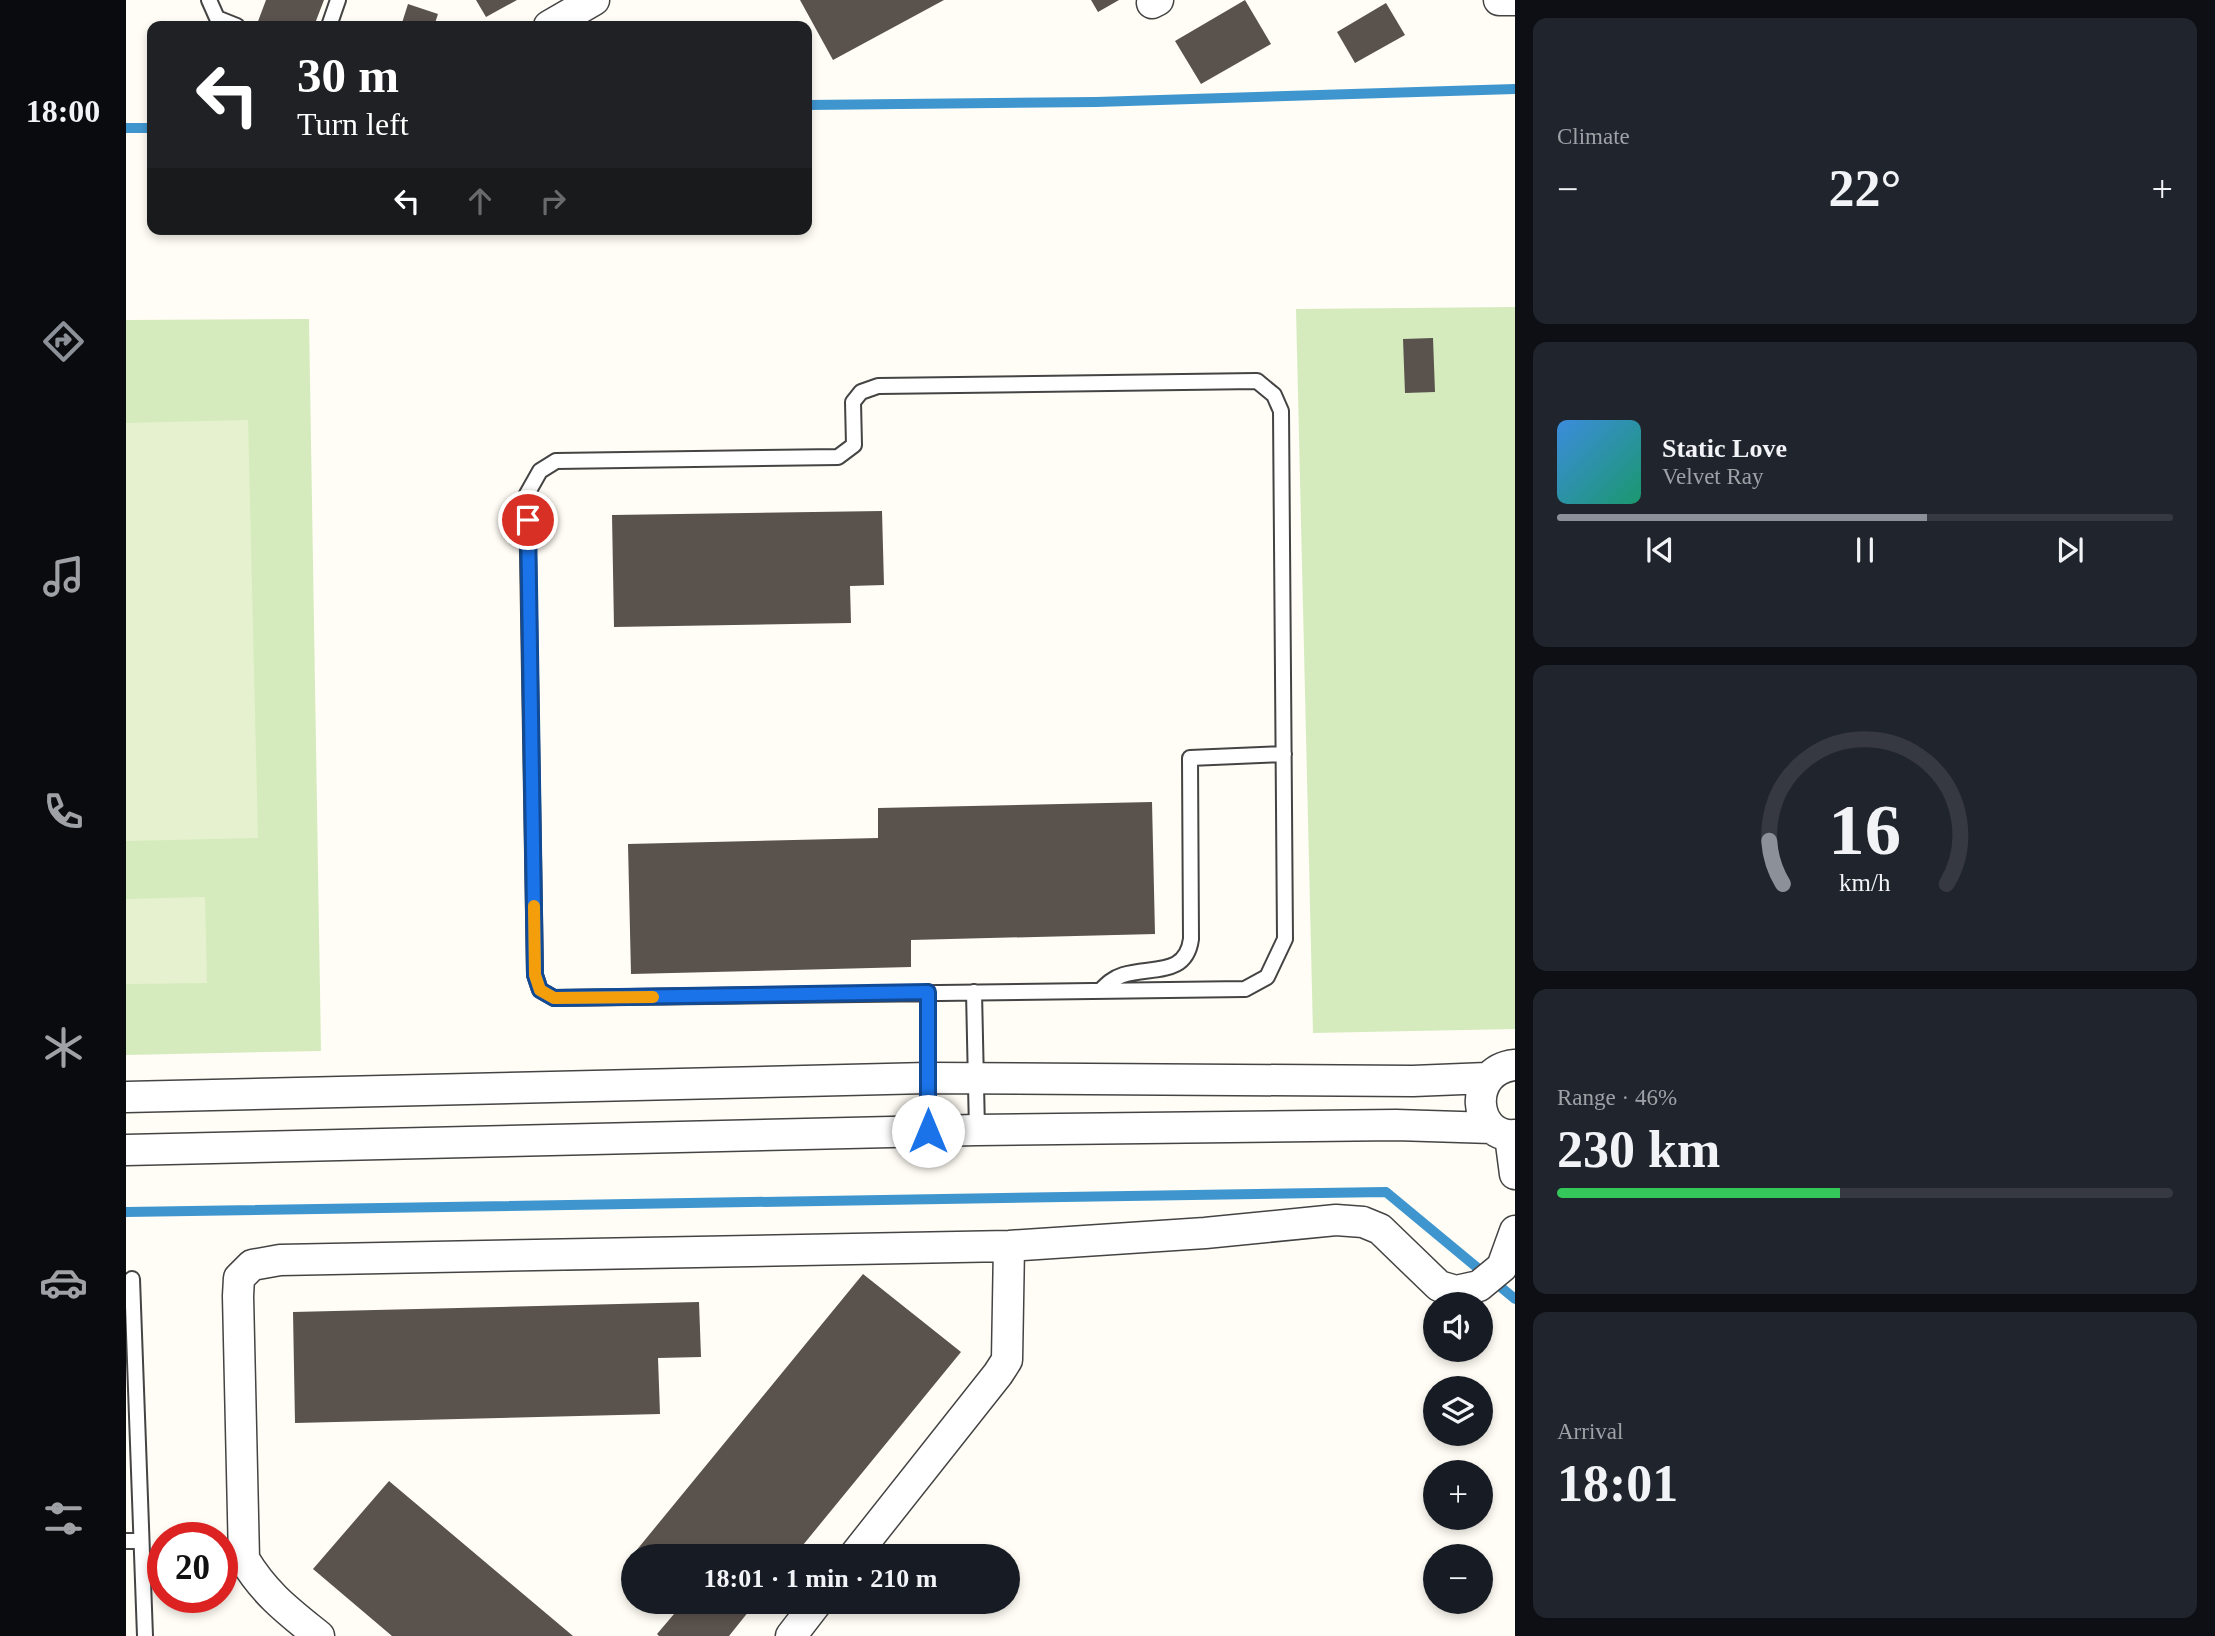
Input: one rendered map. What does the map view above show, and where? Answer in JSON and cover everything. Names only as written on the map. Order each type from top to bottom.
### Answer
[{"type":"street","points":[[558,21],[594,0]]},
{"type":"street","points":[[1499,0],[1515,1]]},
{"type":"street","points":[[1515,1066],[1503,1067],[1488,1078],[1480,1094],[1482,1113],[1506,1133],[1515,1174]]},
{"type":"street","points":[[126,1097],[928,1078],[1413,1081],[1488,1078]]},
{"type":"street","points":[[126,1150],[977,1130],[1396,1125],[1506,1133]]},
{"type":"street","points":[[319,1636],[258,1583],[244,1559],[238,1296],[239,1278],[252,1265],[280,1260],[1009,1246],[1205,1233],[1336,1220],[1363,1222],[1380,1229],[1439,1286],[1455,1291],[1490,1277],[1515,1231]]},
{"type":"street","points":[[863,1544],[1007,1360],[1009,1246]]},
{"type":"street","points":[[790,1636],[808,1614]]},
{"type":"lane","points":[[209,0],[218,18],[225,21]]},
{"type":"lane","points":[[331,21],[338,0]]},
{"type":"lane","points":[[1257,381],[1274,395],[1281,411],[1284,754],[1285,939],[1267,977],[1245,989],[554,998],[540,990],[535,975],[527,494],[540,471],[556,461],[838,457],[854,445],[853,402],[861,392],[878,386],[1257,381]]},
{"type":"lane","points":[[1100,991],[1110,981],[1125,975],[1181,963],[1189,952],[1190,758],[1284,754]]},
{"type":"lane","points":[[928,992],[928,1131]]},
{"type":"lane","points":[[974,992],[977,1130]]},
{"type":"lane","points":[[132,1279],[133,1541],[145,1636]]},
{"type":"green space","points":[[1515,307],[1515,1029],[1313,1033],[1296,309]]},
{"type":"green space","points":[[309,319],[321,1051],[126,1055],[126,320]]},
{"type":"green space","points":[[248,420],[258,838],[126,841],[126,423]]},
{"type":"green space","points":[[205,897],[207,983],[126,984],[126,899]]},
{"type":"building","points":[[266,0],[324,0],[316,21],[258,21]]},
{"type":"building","points":[[476,0],[517,0],[486,17]]},
{"type":"building","points":[[800,0],[944,0],[833,60]]},
{"type":"building","points":[[1091,0],[1119,0],[1098,12]]},
{"type":"building","points":[[1245,0],[1271,44],[1201,84],[1175,41]]},
{"type":"building","points":[[1386,3],[1405,35],[1355,63],[1337,32]]},
{"type":"building","points":[[408,4],[438,14],[436,21],[403,21]]},
{"type":"building","points":[[1433,338],[1435,392],[1405,393],[1403,339]]},
{"type":"building","points":[[882,511],[884,585],[850,586],[851,623],[614,627],[612,515]]},
{"type":"building","points":[[1152,802],[1155,934],[911,940],[911,967],[631,974],[628,844],[878,838],[878,808]]},
{"type":"building","points":[[863,1274],[961,1352],[804,1544],[642,1544]]},
{"type":"building","points":[[699,1302],[701,1357],[658,1358],[660,1414],[295,1423],[293,1312]]},
{"type":"building","points":[[389,1481],[573,1636],[392,1636],[313,1569]]},
{"type":"building","points":[[674,1614],[747,1614],[729,1636],[657,1634]]},
{"type":"waterway","points":[[812,105],[1096,102],[1515,89]]},
{"type":"waterway","points":[[126,128],[147,128]]},
{"type":"waterway","points":[[126,1212],[1386,1192],[1515,1299]]},
{"type":"slow traffic","points":[[534,906],[535,975],[540,990],[554,998],[653,997]]},
{"type":"route","points":[[528,520],[535,975],[540,990],[554,998],[928,992],[928,1131]]}]
